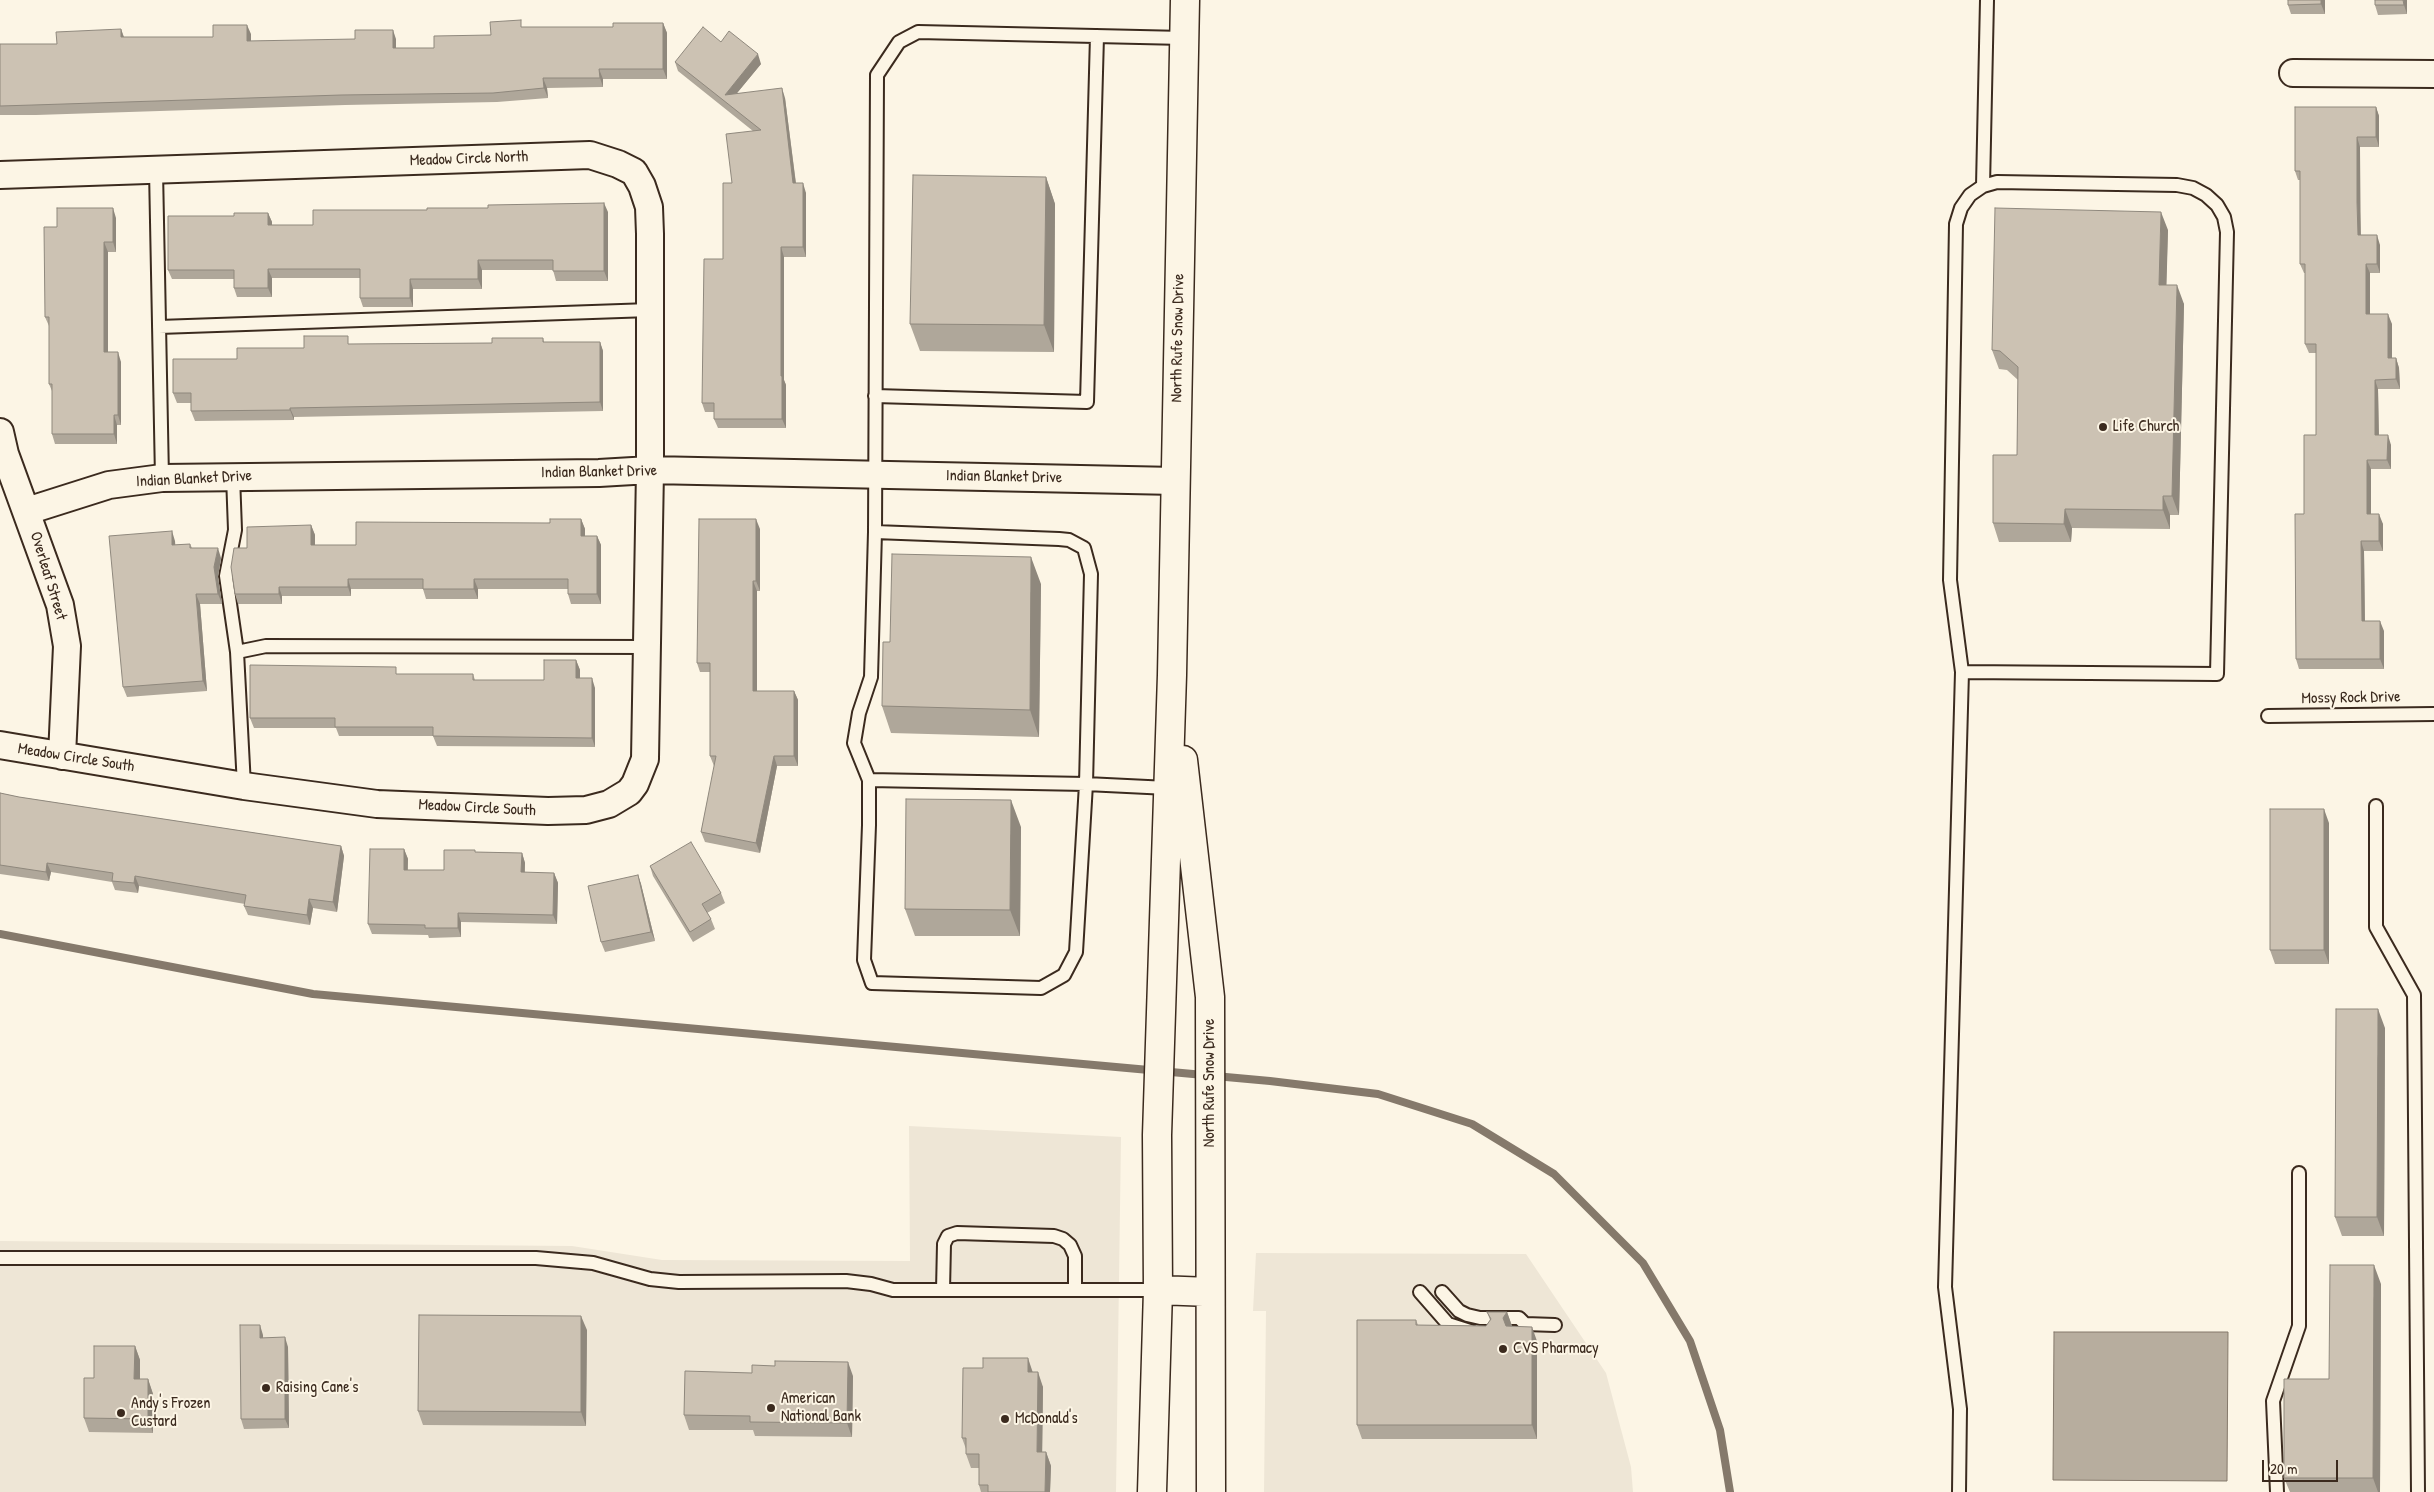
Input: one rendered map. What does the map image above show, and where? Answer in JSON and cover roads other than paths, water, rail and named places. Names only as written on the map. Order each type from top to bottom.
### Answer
[{"type":"main road","name":"North Rufe Snow Drive","points":[[1152,1492],[1158,1290],[1157,1135],[1172,675],[1184,0]]},
{"type":"main road","name":"North Rufe Snow Drive","points":[[1172,675],[1210,997],[1211,1492]]},
{"type":"main road","points":[[1158,1290],[1210,1292]]},
{"type":"street","points":[[2293,74],[2434,74]]},
{"type":"street","name":"Meadow Circle North","points":[[0,175],[590,155],[618,164],[634,172],[642,186],[649,207],[650,470]]},
{"type":"street","name":"Overleaf Street","points":[[0,432],[5,454],[60,605],[67,646],[62,756]]},
{"type":"street","name":"Indian Blanket Drive","points":[[27,511],[109,485],[162,478],[233,476],[600,473],[650,470],[1176,481]]},
{"type":"street","name":"Meadow Circle South","points":[[0,745],[244,786],[377,804],[548,811],[586,810],[609,804],[629,792],[635,784],[645,759],[650,470]]},
{"type":"lane","points":[[1983,186],[1987,0]]},
{"type":"lane","points":[[875,532],[1059,539],[1069,540],[1084,548],[1091,574],[1086,784],[1076,952],[1064,975],[1041,988],[872,983],[864,960],[869,780],[854,743],[860,713],[871,677],[875,532],[877,75],[899,42],[918,32],[1184,38]]},
{"type":"lane","points":[[875,396],[1087,402],[1097,36]]},
{"type":"lane","points":[[156,170],[162,478]]},
{"type":"lane","points":[[1958,1492],[1960,1409],[1945,1287],[1962,672],[1950,580],[1956,224],[1961,208],[1970,195],[1983,186],[1997,182],[2177,185],[2193,188],[2206,194],[2217,205],[2224,217],[2227,242],[2218,674],[1962,672]]},
{"type":"lane","points":[[159,327],[650,310]]},
{"type":"lane","points":[[233,476],[235,530],[226,576],[237,652],[244,786]]},
{"type":"lane","points":[[237,652],[266,646],[647,647]]},
{"type":"lane","name":"Mossy Rock Drive","points":[[2268,716],[2434,714]]},
{"type":"lane","points":[[869,780],[1086,784],[1168,788]]},
{"type":"lane","points":[[2376,806],[2376,927],[2414,995],[2418,1492]]},
{"type":"lane","points":[[2277,1492],[2273,1401],[2299,1326],[2299,1173]]},
{"type":"lane","points":[[943,1290],[944,1244],[948,1236],[957,1233],[1054,1236],[1063,1239],[1070,1245],[1075,1256],[1075,1290]]},
{"type":"lane","points":[[0,1258],[536,1258],[593,1263],[650,1279],[680,1282],[846,1281],[871,1284],[893,1290],[1158,1290]]},
{"type":"lane","points":[[1420,1292],[1448,1324],[1464,1330],[1480,1332]]},
{"type":"lane","points":[[1442,1292],[1459,1311],[1467,1315],[1480,1318],[1519,1318],[1525,1324],[1557,1328],[1516,1332]]},
{"type":"waterway","points":[[0,934],[313,994],[1270,1081],[1378,1094],[1472,1124],[1554,1174],[1643,1263],[1690,1341],[1720,1430],[1730,1492]]},
{"type":"place","name":"Life Church","points":[[2103,427]]},
{"type":"place","name":"CVS Pharmacy","points":[[1503,1349]]},
{"type":"place","name":"Raising Cane's","points":[[266,1388]]},
{"type":"place","name":"American National Bank","points":[[771,1408]]},
{"type":"place","name":"Andy's Frozen Custard","points":[[121,1413]]},
{"type":"place","name":"McDonald's","points":[[1005,1419]]}]
